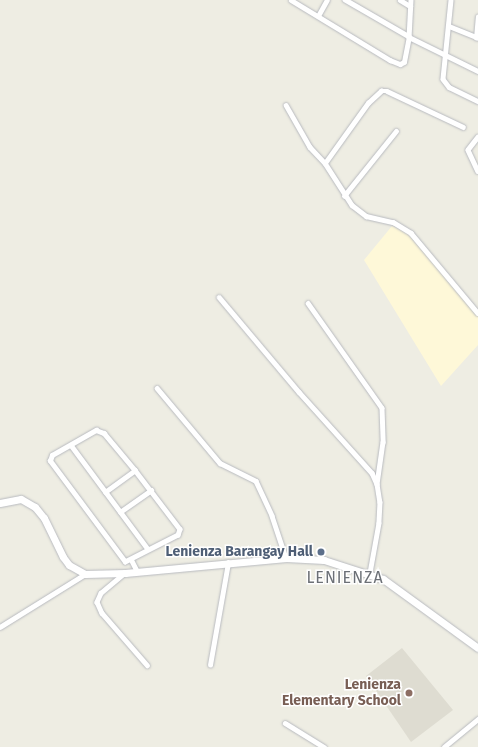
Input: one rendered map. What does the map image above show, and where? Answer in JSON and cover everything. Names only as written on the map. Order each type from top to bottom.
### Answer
[{"type":"street","points":[[291,0],[400,64],[404,62],[409,37],[411,0]]},
{"type":"street","points":[[318,16],[327,0]]},
{"type":"street","points":[[345,0],[409,37],[478,71]]},
{"type":"street","points":[[400,0],[410,6]]},
{"type":"street","points":[[451,0],[445,54],[445,83],[478,101]]},
{"type":"street","points":[[449,26],[477,38],[478,17]]},
{"type":"street","points":[[325,163],[368,103],[381,91],[387,91],[463,127]]},
{"type":"street","points":[[286,105],[310,147],[325,163],[344,196],[360,213],[393,222],[411,233],[478,313]]},
{"type":"street","points":[[344,196],[396,131]]},
{"type":"street","points":[[478,137],[468,150],[478,170]]},
{"type":"street","points":[[219,298],[298,392],[346,443],[377,484]]},
{"type":"street","points":[[308,303],[382,408],[384,436],[377,484],[379,523],[370,573]]},
{"type":"street","points":[[157,388],[220,463],[256,481],[272,516],[286,558]]},
{"type":"street","points":[[125,562],[178,535],[180,529],[135,470],[101,431],[92,431],[52,455],[51,464],[131,572]]},
{"type":"street","points":[[70,445],[148,549]]},
{"type":"street","points":[[105,492],[135,470]]},
{"type":"street","points":[[120,512],[151,490]]},
{"type":"street","points":[[0,503],[21,499],[35,507],[44,518],[63,557],[70,565],[85,574]]},
{"type":"street","points":[[0,627],[85,574],[131,572],[286,558],[324,560],[370,573],[396,588],[478,648]]},
{"type":"street","points":[[131,559],[131,572]]},
{"type":"street","points":[[210,665],[228,563]]},
{"type":"street","points":[[131,572],[101,593],[97,602],[102,613],[147,665]]},
{"type":"street","points":[[444,747],[478,719]]},
{"type":"street","points":[[285,723],[324,747]]},
{"type":"shaded area","points":[[392,226],[407,233],[478,316],[478,345],[441,386],[364,260]]},
{"type":"shaded area","name":"Lenienza Elementary School","points":[[402,648],[453,710],[411,742],[366,676]]},
{"type":"place","name":"Lenienza Barangay Hall","points":[[321,552]]},
{"type":"place","name":"Lenienza Elementary School","points":[[409,693]]},
{"type":"district","name":"LENIENZA","points":[[345,578]]}]
